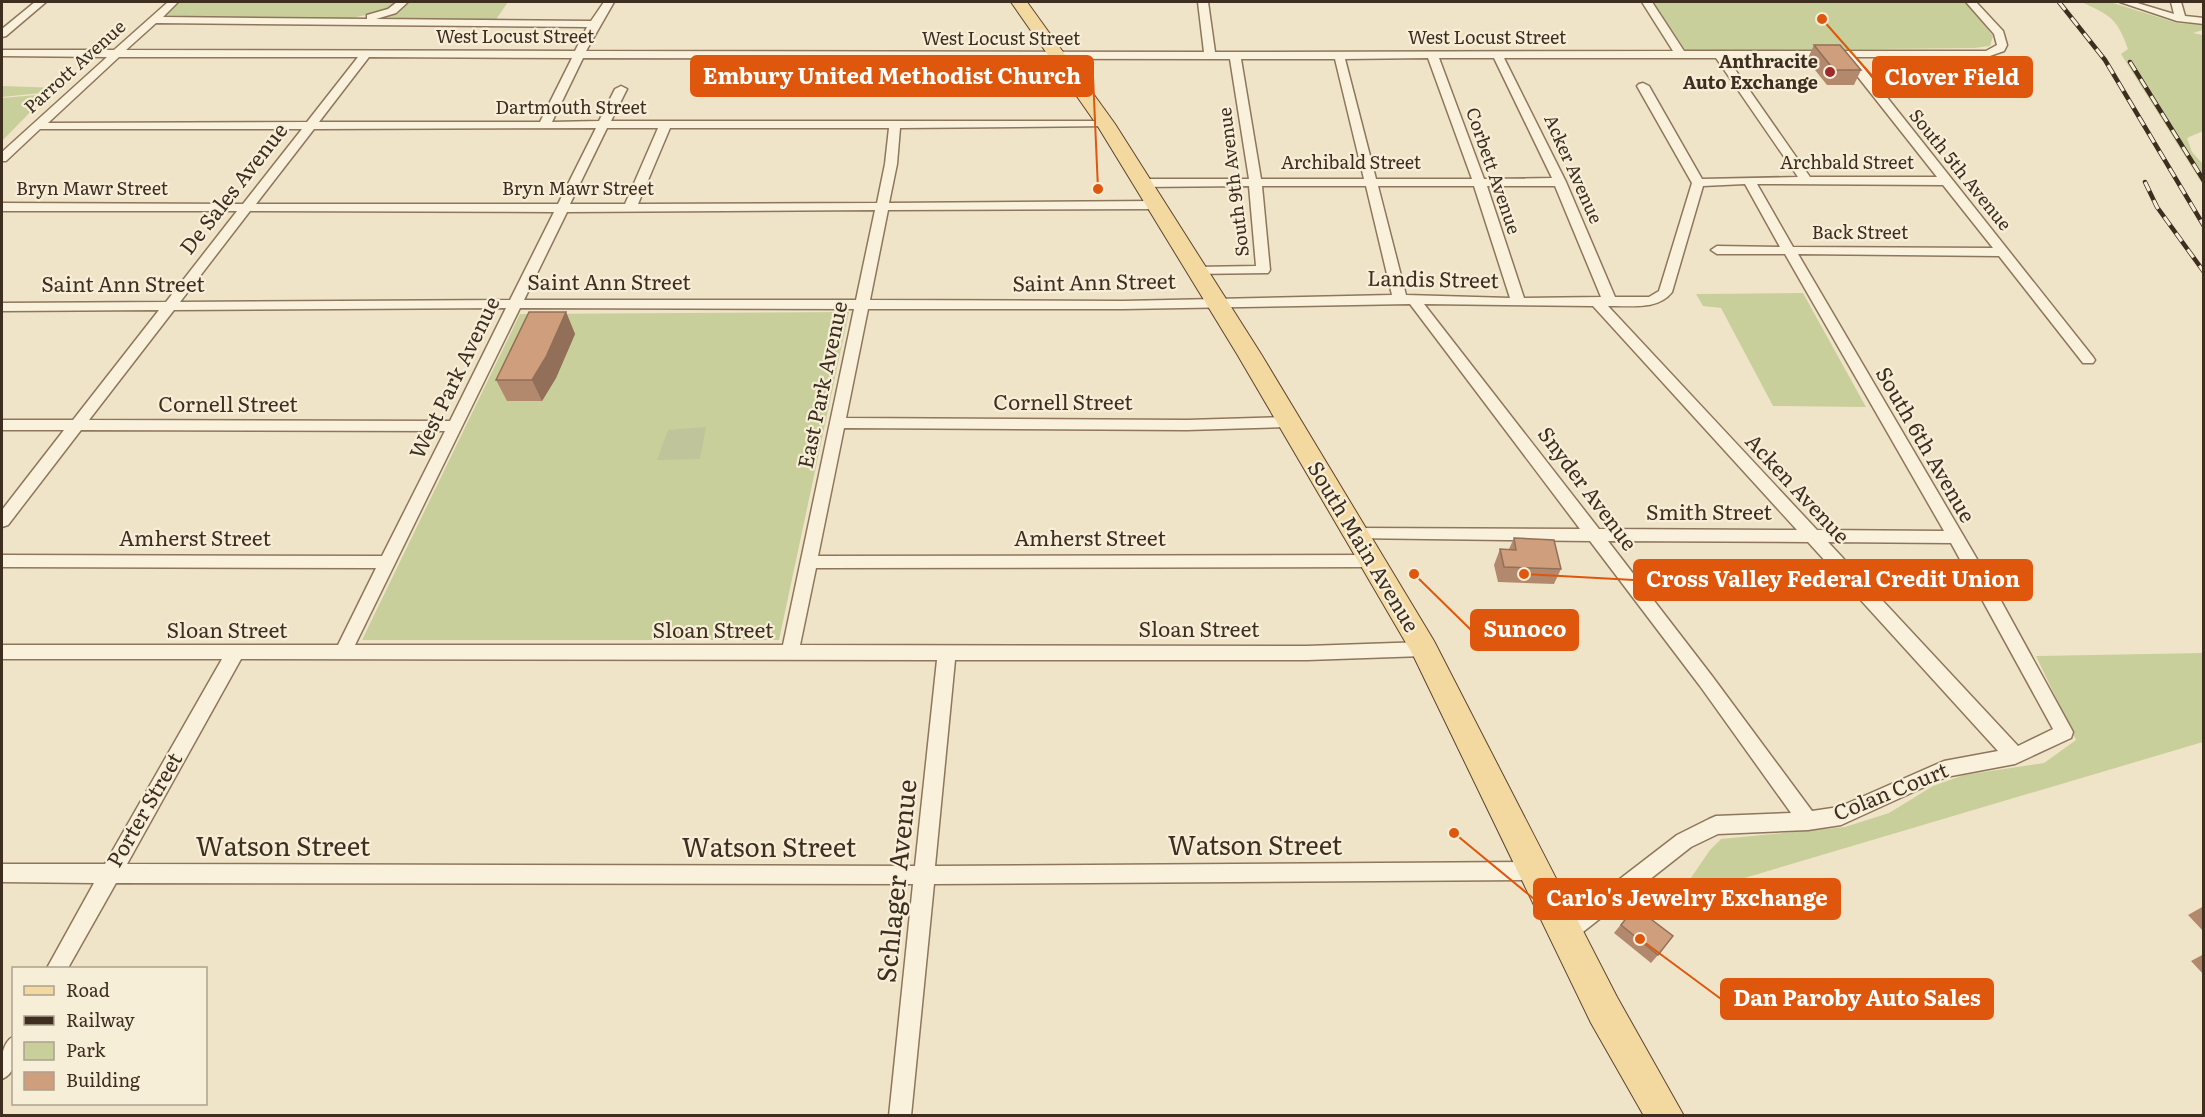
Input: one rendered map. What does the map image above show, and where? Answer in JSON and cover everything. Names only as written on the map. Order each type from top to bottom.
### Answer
[{"type":"main road","name":"South Main Avenue","points":[[1019,2],[1106,124],[1289,422],[1424,649],[1604,1010],[1665,1116]]},
{"type":"street","points":[[2,34],[40,2]]},
{"type":"street","name":"Parrott Avenue","points":[[2,158],[78,86],[119,53],[173,2]]},
{"type":"street","points":[[350,22],[392,11],[403,2]]},
{"type":"street","points":[[544,126],[594,24],[609,2]]},
{"type":"street","points":[[1203,2],[1210,55]]},
{"type":"street","points":[[1647,2],[1680,54]]},
{"type":"street","name":"West Locust Street","points":[[2,53],[1056,56],[1987,54],[2000,49],[2002,45],[1999,33],[1971,2]]},
{"type":"street","points":[[2125,2],[2181,19],[2204,21]]},
{"type":"street","points":[[2176,2],[2181,19]]},
{"type":"street","points":[[154,20],[594,24]]},
{"type":"street","name":"De Sales Avenue","points":[[2,521],[367,53]]},
{"type":"street","name":"Corbett Avenue","points":[[1432,54],[1479,182],[1518,301]]},
{"type":"street","name":"Acker Avenue","points":[[1497,54],[1560,182],[1604,302]]},
{"type":"street","points":[[1719,54],[1806,181]]},
{"type":"street","name":"South 5th Avenue","points":[[1847,54],[2088,360]]},
{"type":"street","name":"South 9th Avenue","points":[[1196,271],[1263,270],[1255,181],[1235,55]]},
{"type":"street","name":"Snyder Avenue","points":[[1339,55],[1369,182],[1407,299],[1594,535],[1706,681],[1808,821]]},
{"type":"street","points":[[1643,86],[1698,183],[1749,180]]},
{"type":"street","name":"West Park Avenue","points":[[342,654],[621,89]]},
{"type":"street","name":"East Park Avenue","points":[[790,653],[891,164],[895,124]]},
{"type":"street","name":"Dartmouth Street","points":[[36,126],[1106,124]]},
{"type":"street","points":[[630,207],[665,126]]},
{"type":"street","name":"Archbald Street","points":[[1749,180],[1946,181]]},
{"type":"street","name":"South 6th Avenue","points":[[1749,180],[1954,537],[2005,620],[2064,732]]},
{"type":"street","name":"Archibald Street","points":[[1148,194],[1255,181],[1560,182]]},
{"type":"street","name":"Landis Street","points":[[1216,302],[1407,299],[1649,302],[1658,299],[1665,292],[1698,183]]},
{"type":"street","name":"Bryn Mawr Street","points":[[2,207],[562,208],[881,205],[1148,194]]},
{"type":"street","name":"Back Street","points":[[1717,250],[2002,252]]},
{"type":"street","name":"Saint Ann Street","points":[[2,307],[514,304],[1123,305],[1216,302]]},
{"type":"street","name":"Acken Avenue","points":[[1604,302],[1811,536],[1901,629],[2015,756]]},
{"type":"street","name":"Cornell Street","points":[[837,423],[1186,425],[1289,422]]},
{"type":"street","name":"Cornell Street","points":[[2,425],[454,426]]},
{"type":"street","name":"Smith Street","points":[[1355,534],[1954,537]]},
{"type":"street","name":"Amherst Street","points":[[2,561],[388,561]]},
{"type":"street","name":"Amherst Street","points":[[810,562],[1370,561]]},
{"type":"street","name":"Sloan Street","points":[[2,652],[1307,653],[1424,649]]},
{"type":"street","name":"Schlager Avenue","points":[[900,1116],[947,652]]},
{"type":"street","name":"Porter Street","points":[[58,967],[235,653]]},
{"type":"street","name":"Colan Court","points":[[1567,932],[1684,841],[1716,825],[1808,821],[1841,816],[1944,769],[2015,756],[2064,732]]},
{"type":"street","name":"Watson Street","points":[[2,873],[926,875],[1536,871]]},
{"type":"street","points":[[2,1068],[12,1050]]},
{"type":"green space","points":[[177,2],[398,2],[385,11],[352,18],[162,18]]},
{"type":"green space","points":[[410,2],[508,2],[495,21],[363,21],[398,12]]},
{"type":"green space","points":[[1653,2],[1966,2],[1993,36],[1990,46],[1975,48],[1686,51]]},
{"type":"green space","points":[[2081,2],[2110,2],[2177,23],[2203,25],[2203,30],[2193,33],[2203,35],[2203,131],[2187,138],[2192,152],[2203,164],[2203,185],[2121,54],[2128,49],[2116,24],[2106,14]]},
{"type":"green space","points":[[2,86],[60,88],[51,92],[2,97]]},
{"type":"green space","points":[[48,94],[2,141],[2,98]]},
{"type":"green space","points":[[1803,293],[1866,407],[1773,406],[1721,308],[1703,306],[1696,294]]},
{"type":"green space","points":[[849,312],[779,640],[362,640],[520,314]]},
{"type":"green space","points":[[706,427],[700,459],[657,460],[668,430]]},
{"type":"green space","points":[[2203,653],[2203,742],[1677,898],[1710,850],[1721,839],[1845,827],[1889,813],[1933,786],[1964,775],[2044,763],[2076,740],[2036,656]]},
{"type":"building","points":[[1814,45],[1840,45],[1861,70],[1834,70]]},
{"type":"building","points":[[529,312],[566,312],[546,357],[532,380],[496,380]]},
{"type":"building","points":[[1514,538],[1554,540],[1561,569],[1504,567],[1500,549],[1516,550]]},
{"type":"building","points":[[1635,907],[1673,936],[1658,955],[1621,925]]},
{"type":"railway","points":[[2059,2],[2105,60],[2204,226]]},
{"type":"railway","points":[[2130,62],[2204,181]]},
{"type":"railway","points":[[2145,182],[2157,207],[2204,272]]},
{"type":"place","name":"Clover Field","points":[[1822,19]]},
{"type":"place","name":"Anthracite Auto Exchange","points":[[1830,72]]},
{"type":"place","name":"Embury United Methodist Church","points":[[1098,189]]},
{"type":"place","name":"Sunoco","points":[[1414,574]]},
{"type":"place","name":"Cross Valley Federal Credit Union","points":[[1524,574]]},
{"type":"place","name":"Carlo's Jewelry Exchange","points":[[1454,833]]},
{"type":"place","name":"Dan Paroby Auto Sales","points":[[1640,939]]}]
